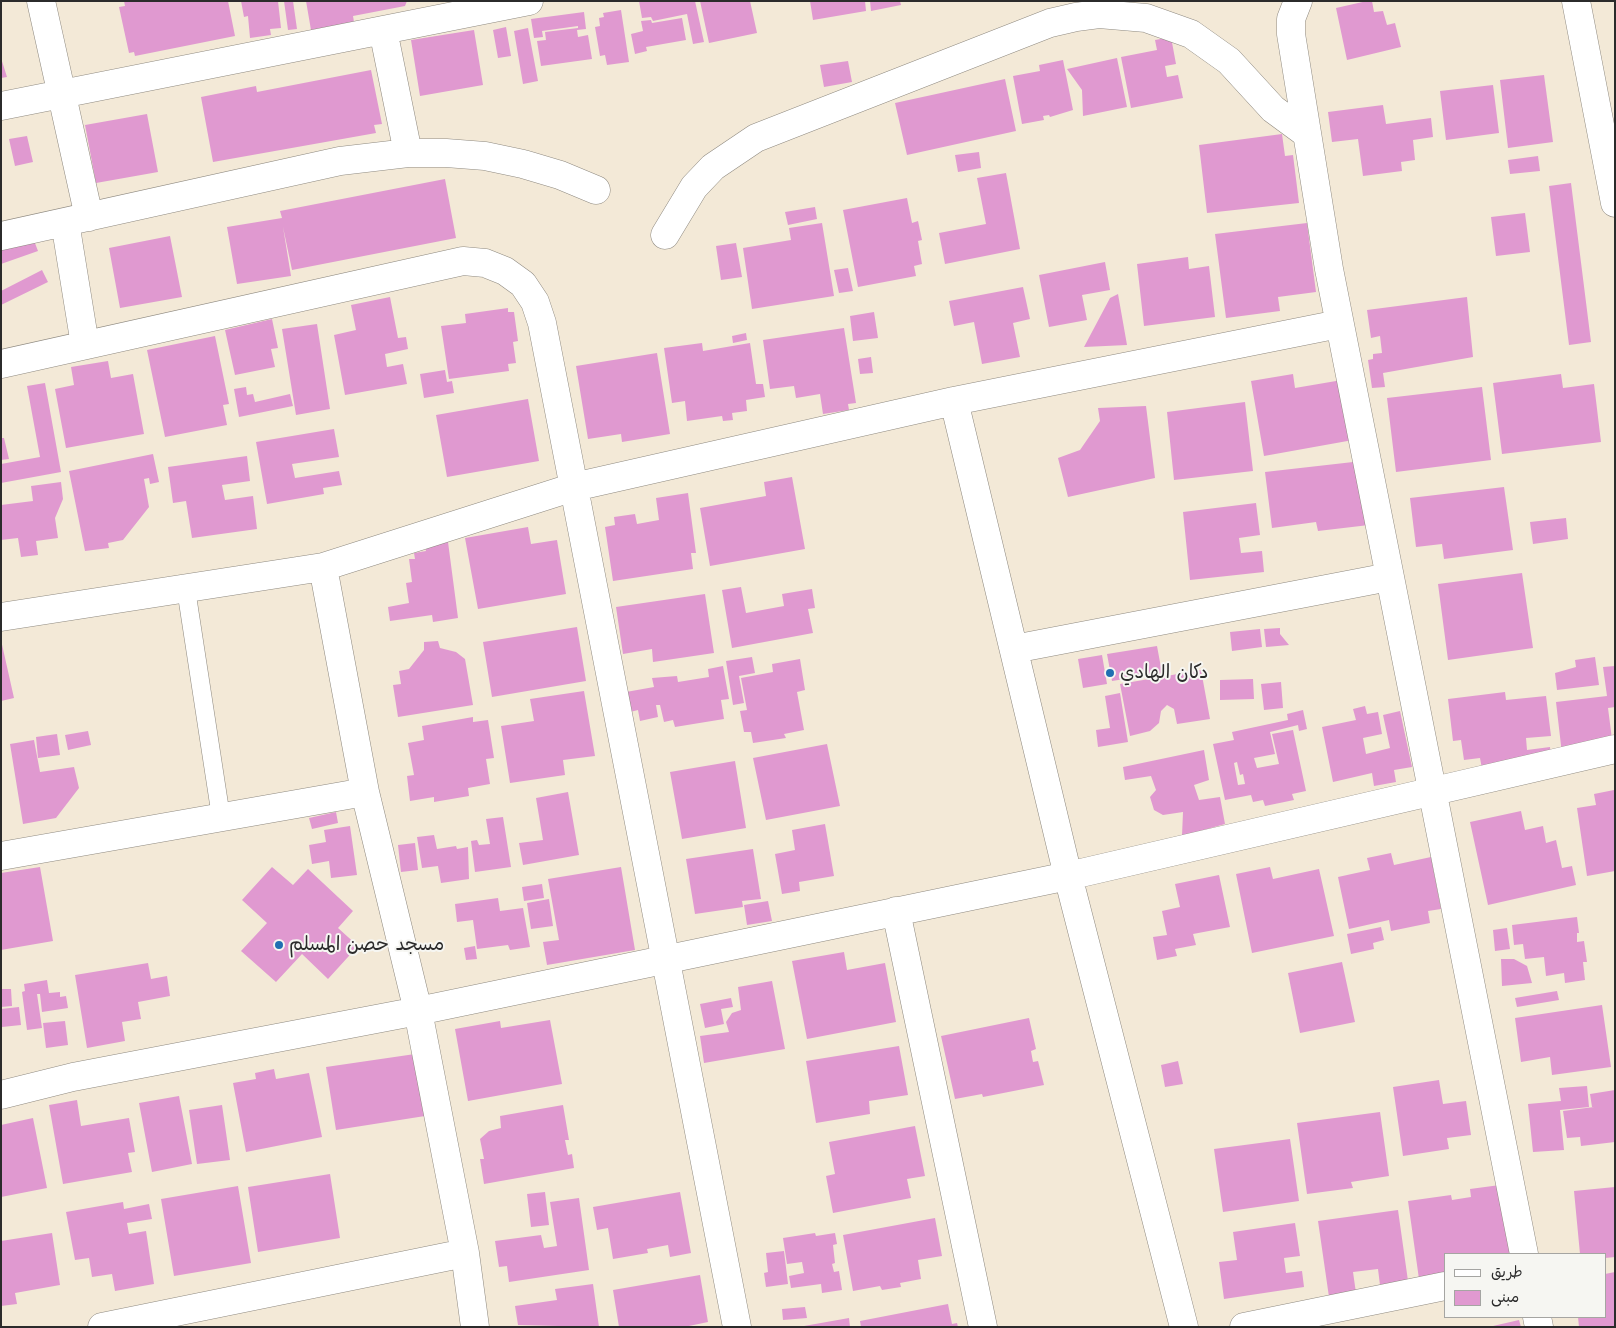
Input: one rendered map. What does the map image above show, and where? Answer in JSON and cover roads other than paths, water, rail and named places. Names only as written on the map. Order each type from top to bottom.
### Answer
[{"type":"street","points":[[41,1],[62,94],[77,219],[85,345]]},
{"type":"street","points":[[1,106],[529,1]]},
{"type":"street","points":[[1298,1],[1291,20],[1291,34],[1339,324],[1524,1253]]},
{"type":"street","points":[[1576,1],[1615,203]]},
{"type":"street","points":[[666,235],[694,187],[713,167],[756,138],[1050,23],[1072,9],[1099,14],[1146,18],[1191,34],[1229,61],[1272,110],[1307,134]]},
{"type":"street","points":[[384,30],[408,152]]},
{"type":"street","points":[[1,236],[340,161],[408,152],[475,156],[523,164],[560,175],[596,190]]},
{"type":"street","points":[[1,364],[463,261],[485,263],[505,271],[517,280],[535,302],[542,324],[737,1327]]},
{"type":"street","points":[[1,617],[322,567],[574,487],[954,400],[1339,324]]},
{"type":"street","points":[[954,400],[1068,876],[1184,1327]]},
{"type":"street","points":[[322,567],[365,792],[418,1011],[465,1253],[474,1327]]},
{"type":"street","points":[[1014,649],[1390,577]]},
{"type":"street","points":[[1,1095],[74,1077],[418,1011],[1068,876],[1615,749]]},
{"type":"street","points":[[1,856],[365,792]]},
{"type":"street","points":[[896,912],[983,1327]]},
{"type":"street","points":[[102,1327],[465,1253]]},
{"type":"street","points":[[1244,1327],[1444,1286]]},
{"type":"lane","points":[[186,589],[221,817]]},
{"type":"place","name":"دكان الهادي","points":[[1110,673]]},
{"type":"place","name":"مسجد حصن المسلم","points":[[279,945]]}]
